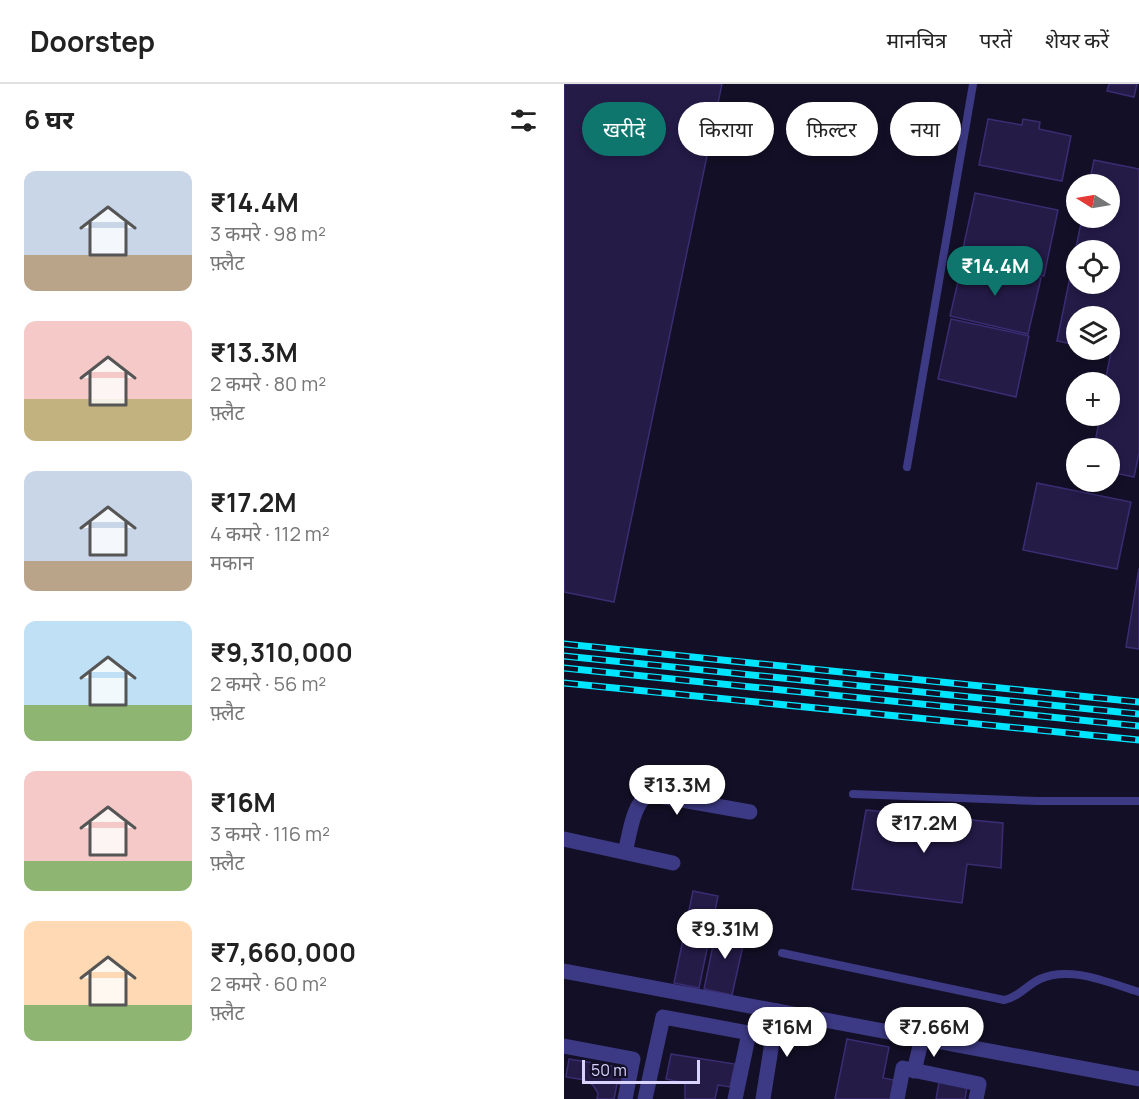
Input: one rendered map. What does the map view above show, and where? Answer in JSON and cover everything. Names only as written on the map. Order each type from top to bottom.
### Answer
[{"type":"street","points":[[625,852],[637,809],[642,799],[648,794],[750,812]]},
{"type":"street","points":[[564,839],[673,863]]},
{"type":"street","points":[[564,971],[1139,1079]]},
{"type":"street","points":[[764,1099],[777,1011]]},
{"type":"street","points":[[645,1099],[663,1017],[749,1032],[735,1099]]},
{"type":"street","points":[[914,1071],[921,1038]]},
{"type":"street","points":[[564,1046],[633,1059],[625,1099]]},
{"type":"street","points":[[897,1099],[903,1068],[979,1084],[976,1099]]},
{"type":"lane","points":[[907,467],[973,84]]},
{"type":"lane","points":[[853,794],[1038,801],[1139,801]]},
{"type":"lane","points":[[782,953],[1005,1000],[1014,998],[1040,978],[1059,973],[1091,978],[1139,992]]},
{"type":"building","points":[[564,84],[722,84],[718,102],[678,102],[678,156],[707,156],[614,602],[564,592]]},
{"type":"building","points":[[1109,84],[1137,84],[1134,97],[1107,91]]},
{"type":"building","points":[[988,119],[1022,125],[1023,119],[1040,122],[1039,129],[1071,136],[1062,181],[979,165]]},
{"type":"building","points":[[1094,160],[1139,169],[1139,453],[1134,477],[1120,474],[1120,438],[1096,438],[1098,426],[1120,426],[1120,372],[1107,372],[1109,360],[1120,360],[1120,306],[1066,306],[1066,343],[1057,341],[1067,294],[1120,294],[1120,240],[1078,240],[1080,228],[1120,228],[1120,174],[1091,174]]},
{"type":"building","points":[[975,193],[1058,210],[1044,276],[961,258]]},
{"type":"building","points":[[963,260],[1041,278],[1028,334],[950,316]]},
{"type":"building","points":[[951,319],[1029,336],[1016,397],[938,379]]},
{"type":"building","points":[[1037,483],[1066,489],[1066,492],[1082,492],[1131,502],[1117,569],[1023,550]]},
{"type":"building","points":[[1139,568],[1139,649],[1126,647]]},
{"type":"building","points":[[866,810],[1003,823],[1001,868],[967,864],[962,903],[852,889]]},
{"type":"building","points":[[693,891],[718,896],[699,988],[674,983]]},
{"type":"building","points":[[717,926],[746,932],[732,995],[704,989]]},
{"type":"building","points":[[847,1039],[889,1047],[883,1078],[899,1081],[896,1099],[835,1099]]},
{"type":"building","points":[[671,1054],[735,1064],[730,1087],[718,1085],[715,1099],[685,1099],[685,1083],[666,1079]]},
{"type":"building","points":[[569,1059],[624,1068],[623,1084],[617,1084],[614,1099],[597,1099],[598,1093],[593,1085],[585,1080],[566,1077]]},
{"type":"building","points":[[939,1082],[967,1087],[965,1099],[936,1099]]},
{"type":"railway","points":[[564,644],[1139,702]]},
{"type":"railway","points":[[564,656],[1139,714]]},
{"type":"railway","points":[[564,668],[1139,726]]},
{"type":"railway","points":[[564,683],[1139,740]]}]
